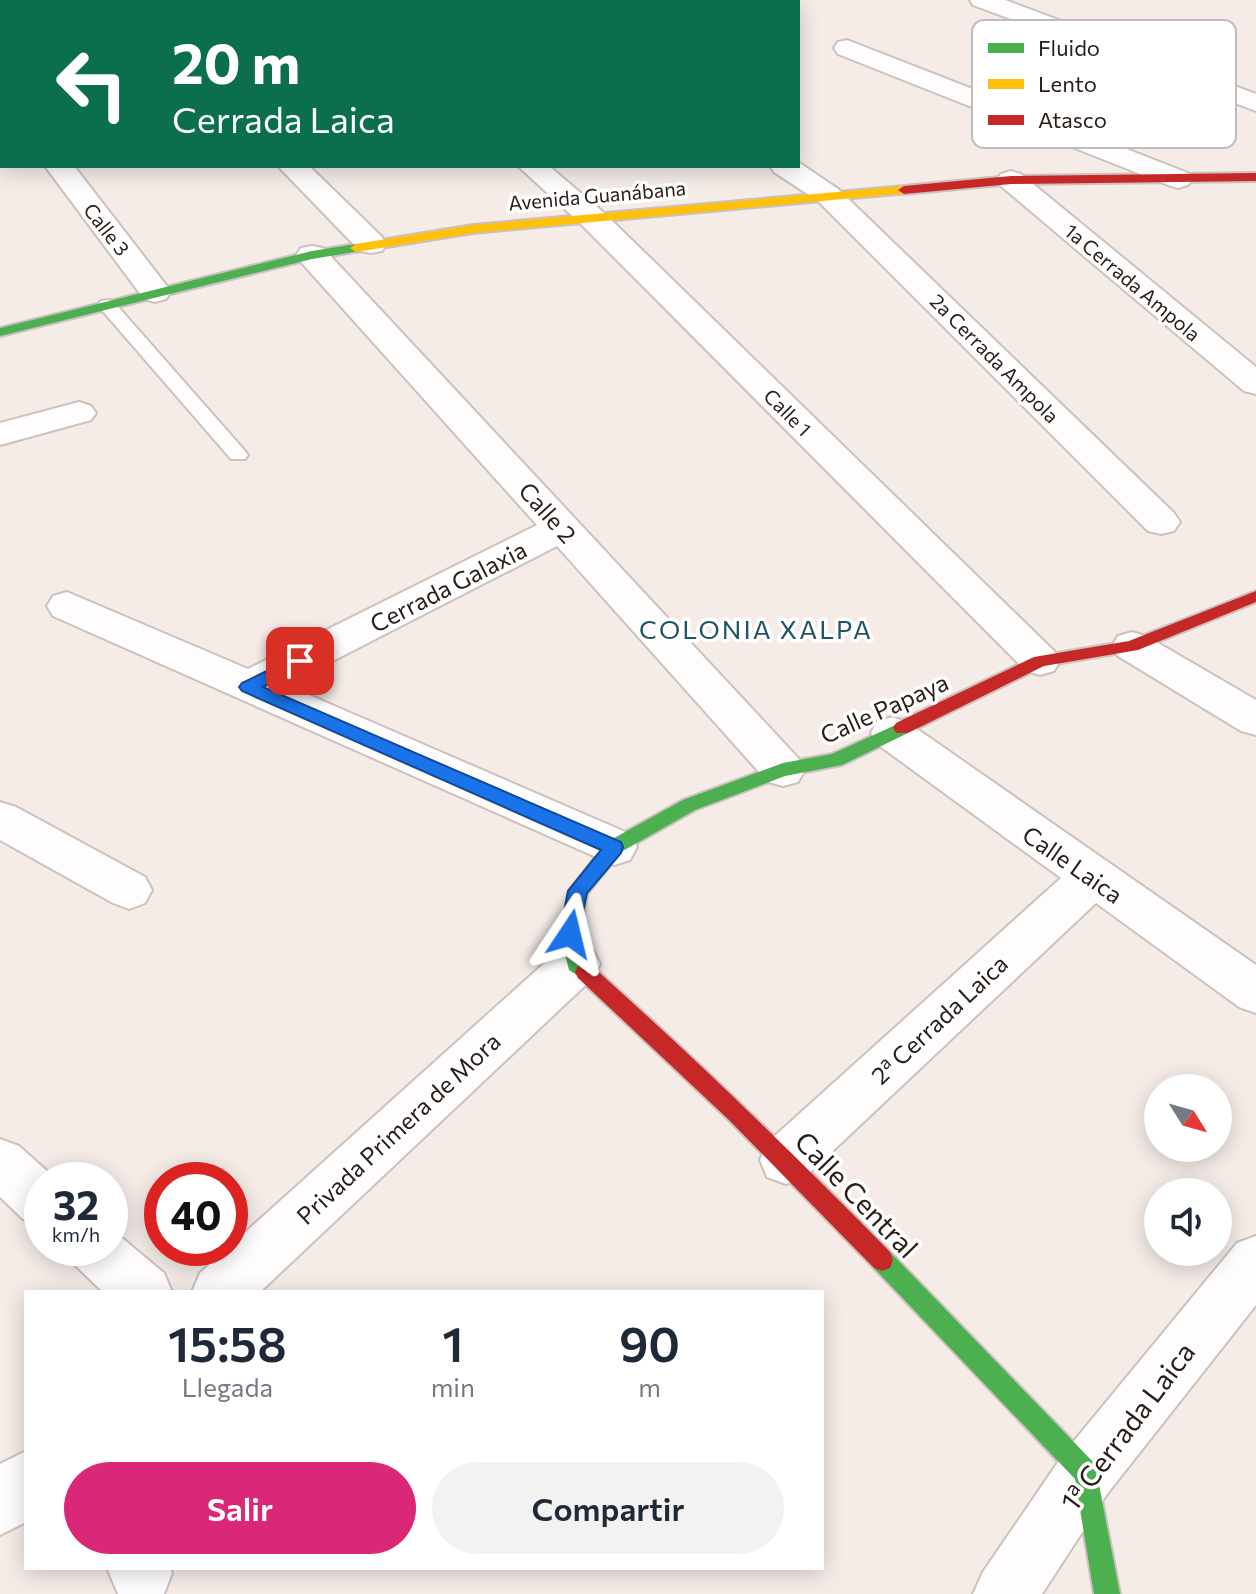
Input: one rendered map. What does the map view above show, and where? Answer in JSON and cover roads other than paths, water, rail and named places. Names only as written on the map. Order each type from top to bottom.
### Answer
[{"type":"street","points":[[982,0],[1033,19],[1068,5]]},
{"type":"street","points":[[847,48],[972,97]]},
{"type":"street","points":[[1236,95],[1256,103]]},
{"type":"street","points":[[1100,148],[1178,179]]},
{"type":"street","name":"Calle 3","points":[[61,168],[155,292]]},
{"type":"street","points":[[294,168],[371,244]]},
{"type":"street","name":"Calle 1","points":[[534,168],[592,218],[1040,661]]},
{"type":"street","name":"2a Cerrada Ampola","points":[[787,168],[828,195],[1161,522]]},
{"type":"street","name":"Avenida Guanábana","points":[[0,332],[312,255],[473,229],[1011,180],[1252,180]]},
{"type":"street","name":"1a Cerrada Ampola","points":[[1011,180],[1256,384]]},
{"type":"street","name":"Calle 2","points":[[312,255],[783,770]]},
{"type":"street","points":[[0,434],[79,413]]},
{"type":"street","name":"Cerrada Galaxia","points":[[248,687],[562,528]]},
{"type":"street","name":"Calle Papaya","points":[[576,964],[570,934],[578,891],[614,847],[689,805],[783,770],[836,760],[1040,661],[1132,646],[1256,596]]},
{"type":"street","points":[[67,606],[614,847]]},
{"type":"street","points":[[1132,646],[1256,720]]},
{"type":"street","name":"Calle Laica","points":[[892,733],[1256,992]]},
{"type":"street","points":[[0,819],[129,890]]},
{"type":"street","name":"2ª Cerrada Laica","points":[[786,1160],[1092,878]]},
{"type":"street","name":"Calle Central","points":[[576,964],[675,1052],[786,1160],[1086,1473]]},
{"type":"street","name":"Privada Primera de Mora","points":[[222,1290],[576,964]]},
{"type":"street","points":[[0,1163],[24,1185]]},
{"type":"street","name":"1ª Cerrada Laica","points":[[1005,1594],[1086,1473],[1256,1262]]},
{"type":"street","points":[[115,1266],[142,1290]]},
{"type":"street","points":[[1086,1473],[1107,1594]]},
{"type":"street","points":[[0,1505],[24,1483]]},
{"type":"lane","points":[[107,305],[238,455]]},
{"type":"district","name":"COLONIA XALPA","points":[[756,628]]}]
